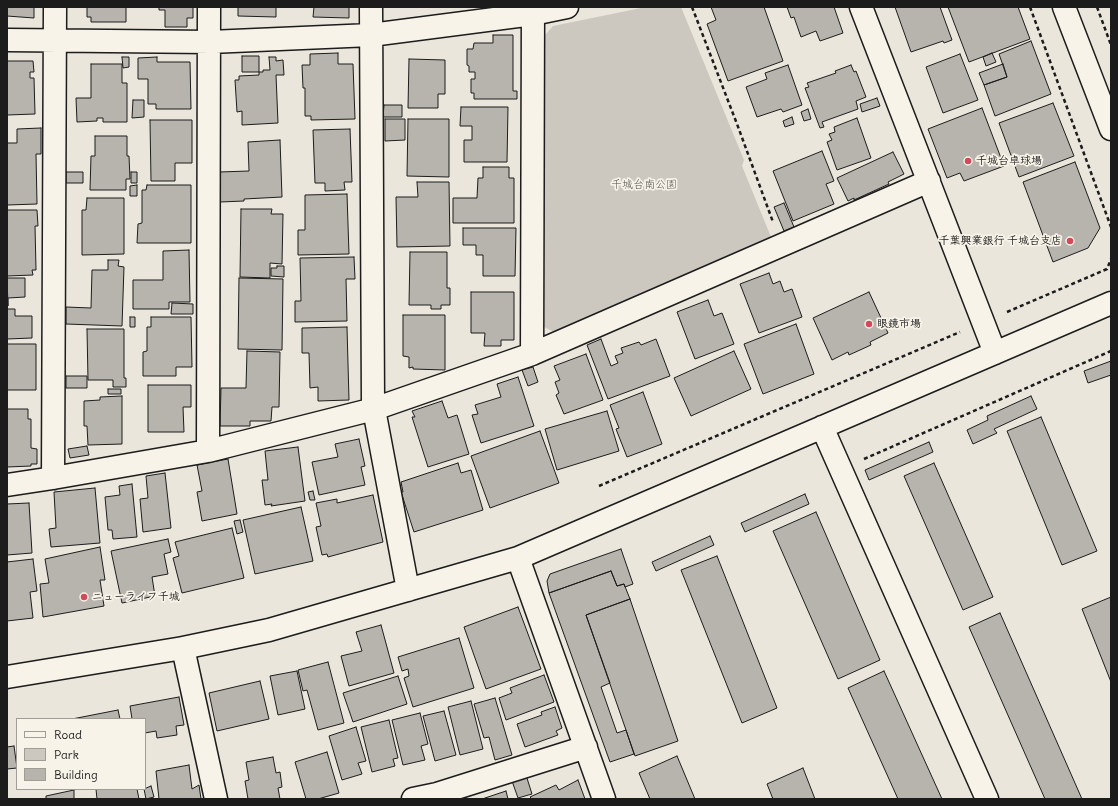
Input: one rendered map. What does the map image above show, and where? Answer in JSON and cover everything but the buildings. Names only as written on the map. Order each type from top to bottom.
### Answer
[{"type":"street","points":[[53,478],[54,7]]},
{"type":"street","points":[[208,451],[209,7]]},
{"type":"street","points":[[371,7],[374,409],[408,590]]},
{"type":"street","points":[[7,40],[210,42],[371,35],[533,10],[567,7]]},
{"type":"street","points":[[861,7],[995,353]]},
{"type":"street","points":[[1064,7],[1111,129]]},
{"type":"street","points":[[532,354],[533,10]]},
{"type":"street","points":[[7,485],[208,451],[374,409],[532,354],[929,181]]},
{"type":"street","points":[[7,677],[183,648],[269,630],[518,558],[1111,304]]},
{"type":"street","points":[[822,428],[987,799]]},
{"type":"street","points":[[518,558],[604,799]]},
{"type":"street","points":[[183,648],[216,799]]},
{"type":"street","points":[[413,799],[438,796],[586,747]]},
{"type":"path","points":[[692,7],[771,217],[783,245]]},
{"type":"path","points":[[1030,7],[1111,227]]},
{"type":"path","points":[[1097,7],[1111,45]]},
{"type":"path","points":[[600,486],[1107,269],[1111,259]]},
{"type":"path","points":[[841,469],[1111,351]]},
{"type":"green space","name":"千城台南公園","points":[[646,7],[681,7],[744,160],[742,166],[771,237],[680,279],[554,332],[544,327],[545,35],[553,26]]},
{"type":"place","name":"千城台卓球場","points":[[968,161]]},
{"type":"place","name":"千葉興業銀行 千城台支店","points":[[1070,241]]},
{"type":"place","name":"眼鏡市場","points":[[869,324]]},
{"type":"place","name":"ニューライフ千城","points":[[84,597]]}]
